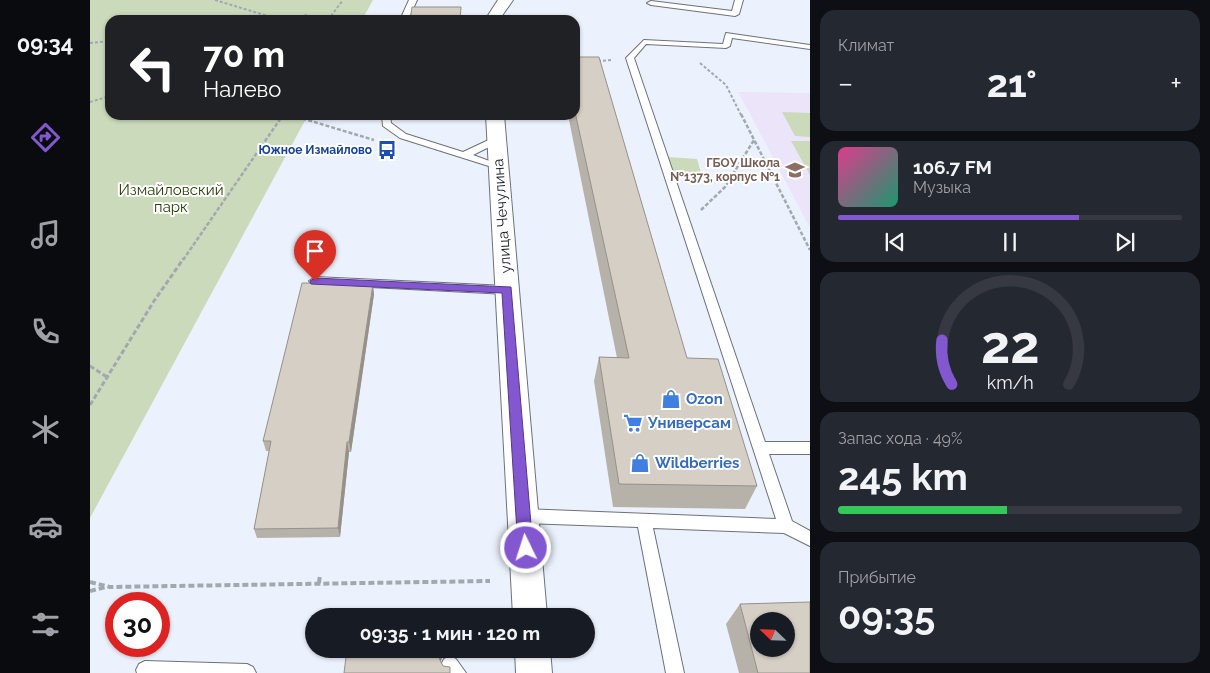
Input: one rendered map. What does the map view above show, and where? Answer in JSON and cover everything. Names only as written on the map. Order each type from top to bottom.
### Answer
[{"type":"street","points":[[494,15],[506,0]]},
{"type":"street","name":"улица Чечулина","points":[[495,120],[530,608]]},
{"type":"street","points":[[533,658],[534,673]]},
{"type":"lane","points":[[406,15],[413,0]]},
{"type":"lane","points":[[739,0],[726,46],[644,42],[630,58],[786,526]]},
{"type":"lane","points":[[651,2],[810,47]]},
{"type":"lane","points":[[386,120],[386,124],[403,136],[498,166]]},
{"type":"lane","points":[[464,155],[496,140]]},
{"type":"lane","points":[[315,281],[507,290]]},
{"type":"lane","points":[[760,448],[810,448]]},
{"type":"lane","points":[[524,516],[786,526],[810,538]]},
{"type":"lane","points":[[644,520],[675,673]]},
{"type":"lane","points":[[145,670],[247,673]]},
{"type":"path","points":[[215,0],[264,15]]},
{"type":"path","points":[[332,15],[343,0]]},
{"type":"path","points":[[90,43],[105,42]]},
{"type":"path","points":[[678,44],[726,85],[810,250]]},
{"type":"path","points":[[593,62],[630,58]]},
{"type":"path","points":[[90,102],[105,98]]},
{"type":"path","points":[[90,405],[154,301],[280,120]]},
{"type":"path","points":[[683,216],[701,210],[713,202],[754,140]]},
{"type":"path","points":[[90,366],[107,377]]},
{"type":"path","points":[[319,584],[320,574]]},
{"type":"path","points":[[90,591],[110,587],[490,581]]},
{"type":"path","points":[[90,582],[110,587]]},
{"type":"shaded area","name":"ГБОУ Школа №1373, корпус №1","points":[[738,92],[810,93],[810,228],[749,112]]},
{"type":"green space","name":"Измайловский парк","points":[[90,0],[373,0],[365,15],[105,15],[105,120],[305,120],[90,518]]},
{"type":"green space","points":[[782,112],[810,113],[810,137],[795,136]]},
{"type":"green space","points":[[791,141],[810,141],[810,175]]},
{"type":"green space","points":[[668,157],[697,159],[702,176],[673,174]]},
{"type":"building","points":[[412,7],[461,7],[460,15],[411,15]]},
{"type":"building","points":[[580,57],[599,57],[687,358],[718,359],[757,486],[619,484],[599,357],[629,358],[577,120],[580,120]]},
{"type":"building","points":[[302,283],[373,284],[349,442],[347,442],[338,528],[254,529],[271,441],[263,441]]},
{"type":"building","points":[[810,602],[810,673],[758,673],[754,658],[795,658],[795,612],[750,612],[750,642],[740,604]]},
{"type":"building","points":[[346,658],[439,658],[443,666],[450,667],[450,673],[344,673]]},
{"type":"place","name":"Южное Измайлово","points":[[387,150]]},
{"type":"place","name":"ГБОУ Школа №1373, корпус №1","points":[[795,170]]},
{"type":"place","name":"Ozon","points":[[671,399]]},
{"type":"place","name":"Универсам","points":[[633,423]]},
{"type":"place","name":"Wildberries","points":[[640,463]]},
{"type":"route","points":[[315,281],[507,290],[526,548]]}]
